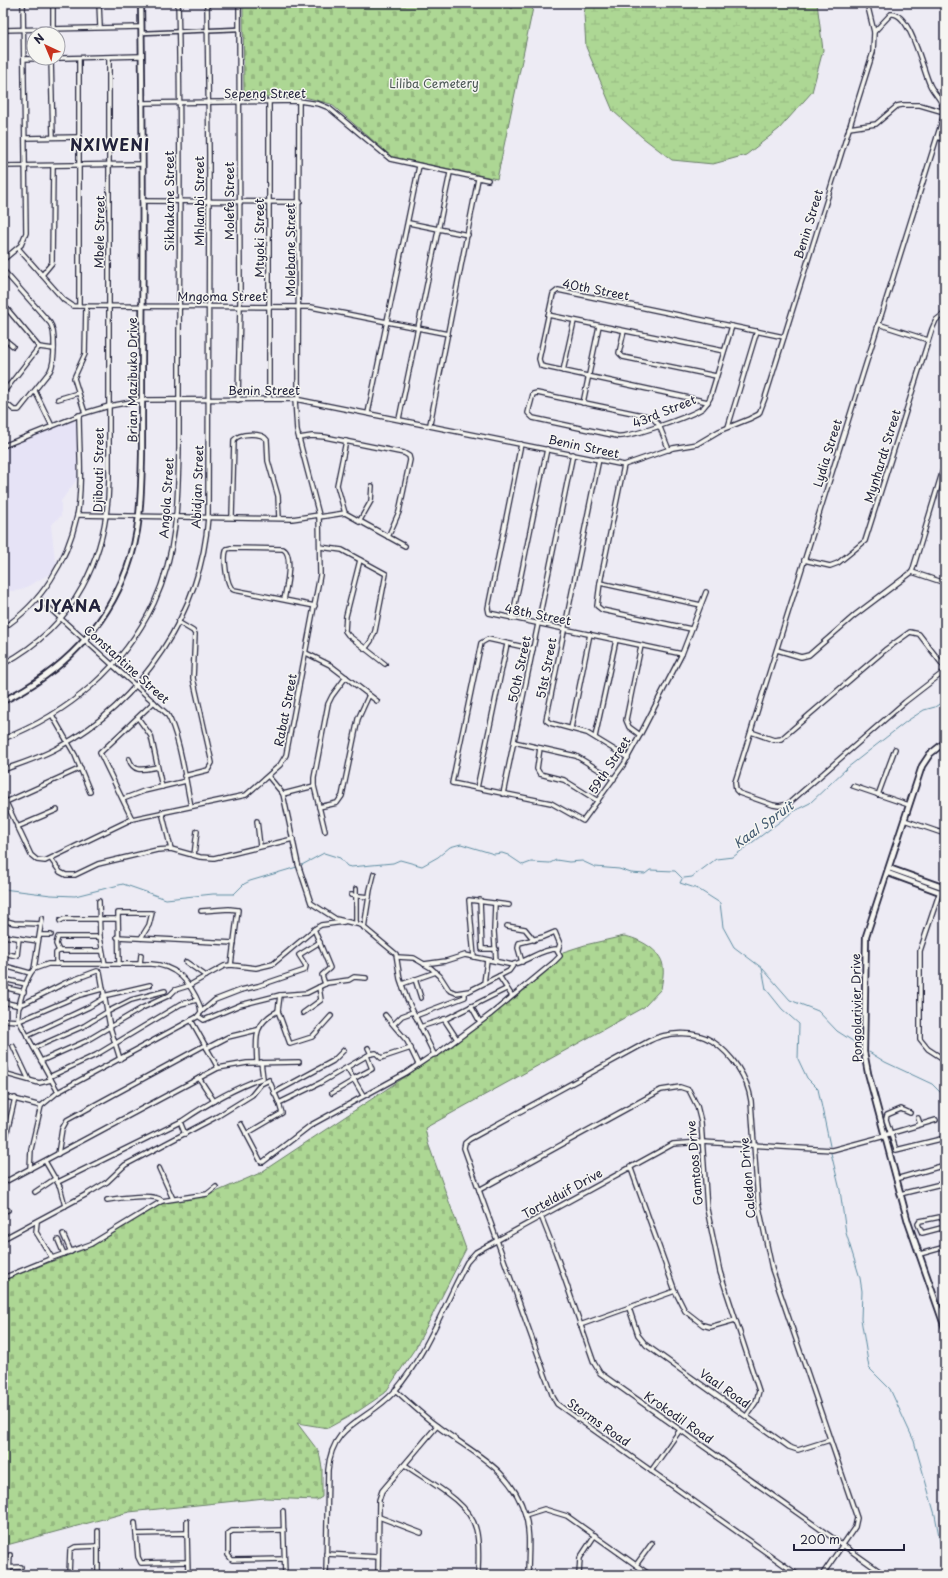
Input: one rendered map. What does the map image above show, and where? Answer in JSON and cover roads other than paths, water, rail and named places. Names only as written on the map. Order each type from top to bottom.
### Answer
[{"type":"street","points":[[3,260],[24,241],[26,233],[23,3]]},
{"type":"street","points":[[53,3],[54,26]]},
{"type":"street","points":[[98,3],[100,27]]},
{"type":"street","name":"Brian Mazibuko Drive","points":[[3,701],[49,674],[85,640],[103,617],[123,579],[133,552],[140,516],[142,400],[141,3]]},
{"type":"street","name":"Sikhakane Street","points":[[178,3],[180,102],[179,400]]},
{"type":"street","name":"Mhlambi Street","points":[[208,3],[209,399]]},
{"type":"street","name":"Molefe Street","points":[[238,400],[240,306],[238,102],[239,3]]},
{"type":"street","name":"Benin Street","points":[[3,446],[85,413],[109,406],[142,400],[296,399],[430,424],[624,465],[669,450],[697,444],[728,427],[749,420],[759,414],[873,52],[874,32],[867,3]]},
{"type":"street","points":[[849,128],[876,124],[897,106],[902,105],[920,105],[944,112],[943,105],[930,86],[912,35],[906,25],[897,15],[893,14],[879,25],[874,32]]},
{"type":"street","points":[[66,28],[141,27]]},
{"type":"street","points":[[3,30],[26,29]]},
{"type":"street","points":[[141,33],[179,30],[239,29]]},
{"type":"street","points":[[66,58],[141,56]]},
{"type":"street","points":[[79,58],[79,306]]},
{"type":"street","name":"Mbele Street","points":[[109,58],[109,406]]},
{"type":"street","points":[[51,66],[53,137]]},
{"type":"street","name":"Sepeng Street","points":[[141,103],[299,101],[319,104],[328,108],[390,159],[488,180]]},
{"type":"street","name":"Molebane Street","points":[[296,399],[300,306],[299,101]]},
{"type":"street","name":"Mtyoki Street","points":[[269,102],[269,399]]},
{"type":"street","name":"Lydia Street","points":[[943,118],[735,782],[735,788],[739,793],[779,806],[788,804],[904,702],[945,670]]},
{"type":"street","points":[[25,138],[79,137]]},
{"type":"street","points":[[937,137],[945,140]]},
{"type":"street","points":[[3,166],[142,164]]},
{"type":"street","points":[[42,275],[52,263],[53,166]]},
{"type":"street","points":[[368,413],[409,223],[419,166]]},
{"type":"street","points":[[399,419],[450,173]]},
{"type":"street","points":[[430,424],[478,179]]},
{"type":"street","points":[[142,201],[300,202]]},
{"type":"street","points":[[409,223],[468,235]]},
{"type":"street","name":"Mngoma Street","points":[[18,248],[66,302],[79,306],[315,307],[448,334]]},
{"type":"street","points":[[3,270],[50,322],[54,331],[52,368],[35,391],[17,410],[3,401]]},
{"type":"street","name":"40th Street","points":[[708,402],[543,367],[539,363],[552,295],[558,290],[784,337]]},
{"type":"street","points":[[3,304],[39,347],[54,349]]},
{"type":"street","points":[[85,413],[74,378],[84,357],[86,306]]},
{"type":"street","name":"Mynhardt Street","points":[[804,560],[830,566],[852,552],[865,541],[928,340],[934,324],[945,313]]},
{"type":"street","points":[[548,315],[724,351]]},
{"type":"street","points":[[563,371],[574,321]]},
{"type":"street","points":[[878,324],[928,340]]},
{"type":"street","points":[[598,326],[583,403],[654,418],[659,425],[669,450]]},
{"type":"street","name":"43rd Street","points":[[583,403],[535,393],[531,398],[528,412],[533,418],[621,436],[630,436],[699,410],[708,402],[732,326]]},
{"type":"street","points":[[624,331],[619,353],[623,357],[716,376]]},
{"type":"street","points":[[728,427],[758,332]]},
{"type":"street","points":[[3,338],[13,346]]},
{"type":"street","points":[[3,393],[39,347]]},
{"type":"street","points":[[35,391],[52,426]]},
{"type":"street","points":[[58,399],[78,393]]},
{"type":"street","name":"Abidjan Street","points":[[3,770],[53,750],[98,721],[136,686],[160,654],[178,622],[191,591],[199,566],[208,517],[209,399]]},
{"type":"street","name":"Rabat Street","points":[[17,827],[31,855],[35,859],[42,862],[132,819],[246,795],[285,759],[320,580],[319,516],[295,419],[296,399]]},
{"type":"street","name":"Angola Street","points":[[3,739],[23,731],[52,715],[83,694],[113,664],[136,634],[154,602],[167,568],[177,517],[179,400]]},
{"type":"street","name":"Djibouti Street","points":[[3,664],[32,645],[60,618],[80,592],[91,570],[99,549],[107,515],[109,478],[109,406]]},
{"type":"street","points":[[3,628],[16,619],[38,598],[62,561],[70,541],[77,515],[79,415]]},
{"type":"street","points":[[232,517],[234,440],[240,436],[261,435],[264,436],[267,442],[268,461],[278,502],[279,518]]},
{"type":"street","points":[[299,438],[316,436],[404,453],[409,456],[410,460],[399,512],[388,537]]},
{"type":"street","points":[[345,513],[337,485],[346,441]]},
{"type":"street","name":"48th Street","points":[[521,444],[488,608],[491,614],[682,654]]},
{"type":"street","points":[[512,619],[547,449]]},
{"type":"street","name":"50th Street","points":[[503,794],[573,454]]},
{"type":"street","name":"51st Street","points":[[599,460],[546,720],[550,723],[584,731],[628,758]]},
{"type":"street","points":[[777,650],[801,657],[809,655],[855,615],[912,572],[945,463]]},
{"type":"street","points":[[624,465],[596,604],[600,610],[691,629]]},
{"type":"street","points":[[359,522],[371,502],[372,486]]},
{"type":"street","points":[[77,515],[302,518],[345,513],[405,546]]},
{"type":"street","points":[[320,547],[339,549],[384,572],[387,577],[375,631],[371,641],[365,649]]},
{"type":"street","points":[[284,600],[288,575],[288,556],[286,550],[283,548],[232,548],[226,551],[230,589],[284,600],[315,606]]},
{"type":"street","points":[[360,560],[344,628],[348,635],[385,664]]},
{"type":"street","points":[[912,572],[945,583]]},
{"type":"street","points":[[600,583],[701,605]]},
{"type":"street","name":"59th Street","points":[[507,644],[488,639],[480,643],[452,781],[453,784],[555,805],[582,821],[628,758],[682,654],[706,592]]},
{"type":"street","name":"Constantine Street","points":[[38,598],[167,714],[172,724],[192,806]]},
{"type":"street","points":[[178,622],[192,630],[195,634],[194,682],[212,763],[208,770],[184,776]]},
{"type":"street","points":[[751,732],[774,740],[781,738],[885,650],[910,632],[919,634],[945,670]]},
{"type":"street","points":[[571,728],[590,634]]},
{"type":"street","points":[[595,737],[616,640]]},
{"type":"street","points":[[477,788],[507,644],[533,649]]},
{"type":"street","points":[[640,735],[629,727],[626,720],[641,646]]},
{"type":"street","points":[[306,653],[323,661],[377,701]]},
{"type":"street","points":[[325,831],[314,786],[328,704],[346,677]]},
{"type":"street","points":[[319,807],[337,802],[342,796],[358,719],[369,695]]},
{"type":"street","points":[[132,819],[100,753],[103,748],[154,702]]},
{"type":"street","points":[[52,715],[81,768],[90,792]]},
{"type":"street","points":[[138,718],[149,733],[162,786]]},
{"type":"street","points":[[514,742],[576,756],[614,779]]},
{"type":"street","name":"Pongolarivier Drive","points":[[945,742],[930,754],[924,762],[909,805],[866,936],[865,979],[865,1061],[900,1194],[945,1328]]},
{"type":"street","points":[[540,748],[537,769],[540,774],[564,780],[598,801]]},
{"type":"street","points":[[878,795],[895,749]]},
{"type":"street","points":[[129,759],[134,768],[138,770],[158,767]]},
{"type":"street","points":[[6,802],[81,768]]},
{"type":"street","points":[[268,776],[283,794],[298,864],[311,903],[329,916],[345,922]]},
{"type":"street","points":[[122,799],[138,792],[186,781]]},
{"type":"street","points":[[283,794],[314,786]]},
{"type":"street","points":[[853,786],[909,805]]},
{"type":"street","points":[[3,796],[17,827],[57,810]]},
{"type":"street","points":[[3,808],[8,807]]},
{"type":"street","points":[[162,812],[171,849]]},
{"type":"street","points":[[904,820],[945,834]]},
{"type":"street","points":[[257,821],[260,846]]},
{"type":"street","points":[[194,855],[197,831]]},
{"type":"street","points":[[51,859],[60,872],[71,875],[78,874],[103,863],[157,850],[171,849],[214,858],[293,839]]},
{"type":"street","points":[[888,870],[942,889],[945,894]]},
{"type":"street","points":[[364,928],[374,874]]},
{"type":"street","points":[[356,889],[353,895],[356,923]]},
{"type":"street","points":[[942,889],[920,951],[920,1039],[928,1049],[944,1059]]},
{"type":"street","points":[[353,895],[369,897]]},
{"type":"street","points":[[474,957],[469,900],[480,900],[509,905]]},
{"type":"street","points":[[480,900],[482,949],[496,949]]},
{"type":"street","points":[[99,901],[100,937],[105,964]]},
{"type":"street","points":[[495,903],[494,931],[496,961]]},
{"type":"street","points":[[201,911],[237,909],[231,965]]},
{"type":"street","points":[[119,964],[117,914],[119,912],[151,912],[150,921],[141,938]]},
{"type":"street","points":[[34,969],[42,918]]},
{"type":"street","points":[[60,921],[64,919],[117,919]]},
{"type":"street","points":[[3,920],[14,923],[41,924]]},
{"type":"street","points":[[41,1061],[86,1041],[142,1008],[170,995],[175,990],[188,986],[224,966],[231,965],[256,968],[273,964],[314,929],[321,925],[345,922],[356,923],[397,956],[414,958],[436,972],[449,990],[456,993],[465,992],[499,976],[510,970],[513,965]]},
{"type":"street","points":[[508,926],[525,929],[534,940]]},
{"type":"street","points":[[314,929],[330,968],[322,975],[324,984]]},
{"type":"street","points":[[241,1124],[262,1162],[311,1125],[363,1095],[381,1087],[433,1055],[438,1054],[480,1022],[559,956],[558,950],[560,944],[555,932],[534,940],[518,943],[522,962]]},
{"type":"street","points":[[40,935],[51,935]]},
{"type":"street","points":[[3,936],[38,941]]},
{"type":"street","points":[[59,951],[56,944],[58,937],[100,937]]},
{"type":"street","points":[[117,937],[234,943]]},
{"type":"street","points":[[3,953],[17,956],[19,938]]},
{"type":"street","points":[[30,1169],[31,1149],[41,1106],[58,1092],[198,1016],[200,1012],[215,1000],[241,990],[258,986],[305,970],[306,966],[299,956],[320,942]]},
{"type":"street","points":[[424,964],[446,961],[460,956],[474,957],[513,965],[547,950],[558,950]]},
{"type":"street","points":[[59,951],[102,951]]},
{"type":"street","points":[[56,964],[56,953],[59,951]]},
{"type":"street","points":[[140,964],[141,955]]},
{"type":"street","points":[[397,956],[402,984],[412,1012],[433,1055]]},
{"type":"street","points":[[484,983],[487,960]]},
{"type":"street","points":[[186,962],[206,976]]},
{"type":"street","points":[[58,1092],[19,1021],[18,1014],[26,984],[30,973],[34,969],[44,964],[157,964],[170,968],[180,975],[197,1000],[200,1012]]},
{"type":"street","points":[[5,966],[30,973]]},
{"type":"street","points":[[3,1002],[20,1005],[65,983],[97,971],[101,974],[102,989],[110,1027],[120,1059]]},
{"type":"street","points":[[402,984],[436,972]]},
{"type":"street","points":[[499,976],[506,989],[512,996]]},
{"type":"street","points":[[198,1016],[204,1020],[235,1006],[280,995],[303,994],[324,984],[348,980],[354,977],[366,978]]},
{"type":"street","points":[[3,979],[26,984]]},
{"type":"street","points":[[415,979],[422,998]]},
{"type":"street","points":[[27,1036],[89,1007],[104,997],[150,985]]},
{"type":"street","points":[[3,987],[24,992]]},
{"type":"street","points":[[303,1013],[321,1000],[319,987]]},
{"type":"street","points":[[3,1020],[19,1021],[80,995],[102,989]]},
{"type":"street","points":[[420,1027],[444,1019],[506,989]]},
{"type":"street","points":[[34,1048],[84,1026],[107,1012],[138,998],[165,991]]},
{"type":"street","points":[[415,1016],[465,997],[465,992]]},
{"type":"street","points":[[280,995],[278,1011],[290,1044],[312,1037],[331,1016]]},
{"type":"street","points":[[3,1063],[5,1073],[39,1083],[90,1058],[181,1004],[197,1000]]},
{"type":"street","points":[[471,1006],[480,1022]]},
{"type":"street","points":[[58,1182],[180,1122],[192,1113],[214,1101],[264,1078],[259,1062],[256,1041],[257,1030],[264,1020],[278,1011]]},
{"type":"street","points":[[394,1024],[402,1016],[412,1012]]},
{"type":"street","points":[[386,1015],[411,1048],[418,1064]]},
{"type":"street","points":[[444,1019],[457,1040]]},
{"type":"street","points":[[191,1020],[218,1068]]},
{"type":"street","points":[[58,1154],[62,1130],[67,1120],[206,1046],[231,1036],[257,1030]]},
{"type":"street","name":"Caledon Drive","points":[[465,1143],[649,1041],[670,1034],[695,1036],[712,1041],[739,1069],[750,1094],[759,1215],[772,1269],[857,1518],[855,1528],[822,1575]]},
{"type":"street","points":[[13,1046],[29,1080]]},
{"type":"street","points":[[368,1048],[371,1054]]},
{"type":"street","points":[[279,1103],[320,1083],[371,1054],[376,1053],[381,1058],[411,1048]]},
{"type":"street","points":[[274,1093],[333,1061],[344,1050]]},
{"type":"street","points":[[332,1093],[372,1069],[367,1056]]},
{"type":"street","points":[[3,1183],[218,1068],[229,1064],[299,1062]]},
{"type":"street","points":[[347,1068],[363,1095]]},
{"type":"street","points":[[199,1078],[214,1101]]},
{"type":"street","points":[[3,1239],[105,1184],[125,1165],[185,1134],[252,1095],[264,1082],[269,1080],[282,1113],[246,1134]]},
{"type":"street","name":"Gamtoos Drive","points":[[479,1190],[666,1088],[683,1087],[691,1093],[699,1114],[709,1220],[720,1272],[759,1391],[756,1402],[746,1415]]},
{"type":"street","points":[[3,1096],[41,1106]]},
{"type":"street","points":[[3,1149],[15,1098]]},
{"type":"street","points":[[910,1113],[901,1109],[888,1113],[886,1119],[897,1151],[945,1138]]},
{"type":"street","points":[[918,1118],[920,1124]]},
{"type":"street","name":"Tortelduif Drive","points":[[326,1554],[329,1463],[334,1445],[348,1426],[384,1401],[395,1390],[421,1353],[470,1258],[480,1250],[630,1166],[674,1144],[702,1142],[832,1150],[936,1120]]},
{"type":"street","points":[[180,1122],[185,1134]]},
{"type":"street","name":"Storms Road","points":[[465,1143],[465,1152],[555,1402],[564,1410],[798,1575]]},
{"type":"street","points":[[45,1161],[58,1182],[65,1206]]},
{"type":"street","points":[[896,1179],[945,1165]]},
{"type":"street","points":[[630,1166],[675,1291],[685,1311],[704,1325],[714,1327],[735,1320]]},
{"type":"street","points":[[159,1168],[173,1199]]},
{"type":"street","points":[[35,1192],[56,1178]]},
{"type":"street","points":[[900,1194],[945,1183]]},
{"type":"street","points":[[3,1278],[95,1242],[162,1201],[207,1194],[216,1187]]},
{"type":"street","points":[[107,1200],[150,1197],[159,1198],[162,1201]]},
{"type":"street","points":[[3,1212],[8,1210]]},
{"type":"street","name":"Krokodil Road","points":[[541,1216],[556,1254],[594,1363],[600,1373],[884,1575]]},
{"type":"street","points":[[945,1216],[920,1221],[918,1224],[922,1233],[945,1227]]},
{"type":"street","points":[[37,1222],[35,1227],[36,1232],[52,1258]]},
{"type":"street","points":[[63,1234],[71,1252]]},
{"type":"street","points":[[58,1240],[64,1254]]},
{"type":"street","points":[[920,1254],[945,1247]]},
{"type":"street","points":[[580,1325],[675,1291]]},
{"type":"street","name":"Vaal Road","points":[[629,1308],[636,1329],[643,1342],[795,1450],[800,1450],[830,1440]]},
{"type":"street","points":[[939,1311],[945,1309]]},
{"type":"street","points":[[395,1390],[437,1426],[503,1474],[516,1492],[525,1515],[528,1536],[528,1575]]},
{"type":"street","points":[[378,1575],[379,1500],[382,1491],[437,1426]]},
{"type":"street","points":[[651,1471],[680,1430]]},
{"type":"street","points":[[405,1465],[459,1503],[470,1515],[477,1531],[478,1575]]},
{"type":"street","points":[[525,1515],[540,1510],[552,1510],[567,1516],[650,1575]]},
{"type":"street","points":[[284,1512],[285,1575]]},
{"type":"street","points":[[379,1517],[421,1533]]},
{"type":"street","points":[[187,1521],[188,1575]]},
{"type":"street","points":[[135,1523],[138,1557],[141,1563],[187,1562]]},
{"type":"street","points":[[284,1530],[232,1531],[226,1538],[228,1556],[232,1560],[284,1559]]},
{"type":"street","points":[[98,1532],[98,1575]]},
{"type":"street","points":[[136,1534],[187,1533]]},
{"type":"street","points":[[579,1575],[580,1558],[595,1535]]},
{"type":"street","points":[[636,1565],[652,1543]]},
{"type":"street","points":[[69,1575],[70,1550],[75,1547],[98,1546]]},
{"type":"street","points":[[326,1575],[326,1554],[378,1557]]},
{"type":"street","points":[[9,1575],[10,1555]]},
{"type":"street","points":[[3,1568],[21,1567]]},
{"type":"waterway","name":"Kaal Spruit","points":[[684,878],[692,877],[716,859],[733,857],[794,811],[810,803],[847,768],[907,721],[924,710],[935,707],[945,700]]},
{"type":"waterway","name":"Kaal Spruit","points":[[300,866],[324,853],[340,858],[347,866],[351,867],[393,863],[400,860],[422,866],[438,857],[450,847],[461,844],[494,854],[502,853],[508,855],[523,865],[531,862],[550,863],[556,860],[569,862],[582,861],[595,867],[619,869],[631,873],[645,874],[650,870],[675,871],[682,878]]},
{"type":"waterway","name":"Kaal Spruit","points":[[3,889],[51,895],[75,896],[123,884],[166,899],[213,894],[234,894],[244,884],[250,881],[297,867]]},
{"type":"waterway","points":[[682,879],[680,883],[698,889],[720,903],[723,927],[734,947],[762,968],[766,989],[782,1009],[799,1024],[798,1059],[807,1078],[818,1089],[830,1146]]},
{"type":"waterway","points":[[763,969],[790,1000],[818,1011],[837,1031],[862,1047]]},
{"type":"waterway","points":[[869,1052],[885,1062],[932,1084],[945,1097]]},
{"type":"waterway","points":[[831,1153],[840,1190],[846,1233],[860,1278],[862,1291],[861,1319],[869,1368],[890,1389],[914,1441],[935,1515],[945,1567]]},
{"type":"district","name":"NXIWENI","points":[[110,144]]},
{"type":"district","name":"JIYANA","points":[[68,605]]},
{"type":"park label","name":"Liliba Cemetery","points":[[434,83]]}]
